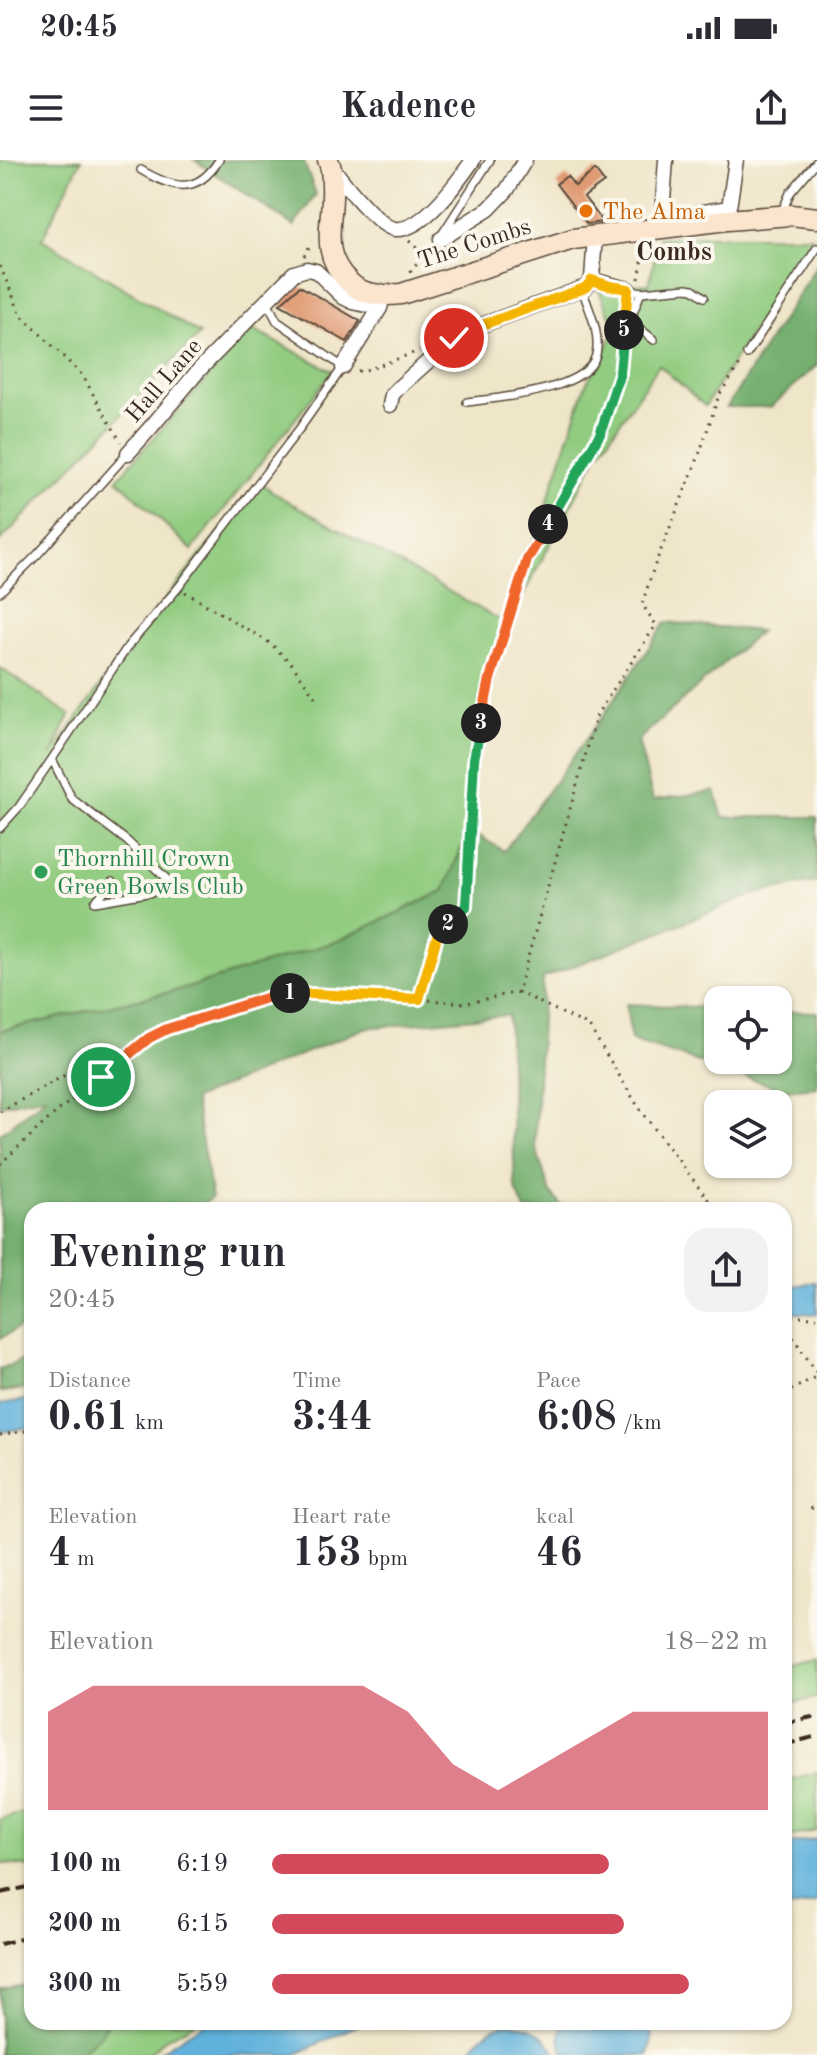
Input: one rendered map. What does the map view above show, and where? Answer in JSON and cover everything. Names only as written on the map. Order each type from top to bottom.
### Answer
[{"type":"main road","points":[[330,163],[333,190],[330,256],[351,285],[382,302]]},
{"type":"main road","name":"The Combs","points":[[382,302],[573,239],[791,215],[817,218]]},
{"type":"street","points":[[330,163],[361,202],[395,229],[407,227],[433,210],[473,160]]},
{"type":"street","points":[[441,239],[479,216],[507,190],[525,160]]},
{"type":"street","points":[[654,228],[666,160]]},
{"type":"street","points":[[684,225],[697,213],[729,208],[736,160]]},
{"type":"street","points":[[479,216],[488,230]]},
{"type":"street","points":[[587,285],[595,236]]},
{"type":"street","name":"Hall Lane","points":[[128,453],[199,370],[294,273],[307,269],[316,271],[343,297],[353,302],[382,302]]},
{"type":"street","points":[[390,405],[397,389],[460,333],[587,285],[634,290]]},
{"type":"street","points":[[343,367],[382,302]]},
{"type":"lane","points":[[141,170],[156,179],[193,185],[211,173],[219,160]]},
{"type":"lane","points":[[441,239],[490,160]]},
{"type":"lane","points":[[780,216],[790,193],[817,161]]},
{"type":"lane","points":[[747,354],[817,248]]},
{"type":"lane","points":[[467,402],[536,392],[584,373],[596,355],[597,342],[587,285]]},
{"type":"lane","points":[[654,340],[630,321],[634,290],[687,288],[704,297]]},
{"type":"lane","points":[[0,828],[19,807],[128,646],[178,588],[343,367],[277,321],[265,300]]},
{"type":"lane","name":"Hall Lane","points":[[0,592],[128,453]]},
{"type":"lane","points":[[52,759],[72,799],[127,841],[176,888],[95,902],[113,881]]},
{"type":"path","points":[[634,290],[654,228]]},
{"type":"path","points":[[382,302],[441,239]]},
{"type":"path","points":[[0,266],[21,315],[82,375],[128,453]]},
{"type":"path","points":[[418,1000],[438,933],[466,907],[474,759],[490,679],[527,560],[600,434],[620,373],[624,331]]},
{"type":"path","points":[[343,367],[361,371],[421,350]]},
{"type":"path","points":[[518,992],[597,714],[656,625],[642,604],[654,567],[698,458],[719,395],[747,354]]},
{"type":"path","points":[[178,588],[270,643],[291,663],[315,697]]},
{"type":"path","points":[[0,1112],[79,1067],[167,1029],[282,993],[467,1003],[518,992],[589,1026],[639,1108],[710,1202]]},
{"type":"path","points":[[0,1164],[53,1115],[149,1038]]},
{"type":"path","points":[[792,1316],[817,1317]]},
{"type":"path","points":[[792,1338],[817,1375],[792,1389]]},
{"type":"path","points":[[0,1435],[24,1431]]},
{"type":"path","points":[[811,1509],[817,1502]]},
{"type":"green space","points":[[0,160],[81,160],[42,239],[200,334],[0,541]]},
{"type":"green space","points":[[194,160],[303,160],[316,194],[294,226]]},
{"type":"green space","points":[[813,236],[705,406],[659,365],[597,456],[507,625],[490,679],[474,759],[469,830],[444,891],[338,941],[187,988],[0,1031],[0,668],[70,715],[51,756],[128,646],[259,482],[507,624],[586,384],[616,330],[597,286],[649,284],[659,238]]},
{"type":"green space","points":[[817,265],[817,365],[771,407],[727,407]]},
{"type":"green space","points":[[251,329],[333,371],[192,550],[117,479]]},
{"type":"green space","points":[[666,622],[760,631],[638,740],[653,800],[715,791],[723,817],[817,817],[817,882],[758,893],[543,978],[535,1145],[550,1192],[558,1202],[522,1202],[515,1187],[508,1015],[365,1028],[194,1099],[212,1197],[206,1202],[24,1202],[24,1325],[0,1339],[0,1134],[47,1096],[0,1105],[0,1031],[187,988],[338,941],[444,891],[469,830],[504,851],[603,716]]},
{"type":"green space","points":[[626,1004],[704,1007],[704,1064],[631,1040]]},
{"type":"green space","points":[[792,1011],[817,1012],[817,1087],[785,1090],[736,1074],[792,1074]]},
{"type":"green space","points":[[24,1360],[24,1389],[0,1392],[0,1369]]},
{"type":"green space","points":[[817,1660],[817,1698],[792,1703],[792,1666]]},
{"type":"green space","points":[[817,1772],[817,1831],[792,1836],[792,1779]]},
{"type":"green space","points":[[24,1813],[24,1866],[0,1863],[0,1819]]},
{"type":"green space","points":[[24,1984],[24,2030],[103,2030],[77,2055],[0,2055],[0,1989]]},
{"type":"green space","points":[[103,2030],[182,2030],[165,2039],[147,2055],[77,2055]]},
{"type":"water","points":[[817,1282],[817,1314],[792,1312],[792,1286]]},
{"type":"water","points":[[24,1400],[24,1428],[0,1432],[0,1404]]},
{"type":"water","points":[[817,1839],[817,1903],[792,1908],[792,1844]]},
{"type":"water","points":[[194,2030],[347,2030],[294,2055],[155,2055]]},
{"type":"water","points":[[491,2030],[534,2030],[557,2055],[469,2055],[485,2033]]},
{"type":"water","points":[[561,2030],[651,2030],[652,2038],[648,2055],[564,2055]]},
{"type":"building","name":"The Alma","points":[[595,170],[604,182],[584,197],[603,222],[587,224],[556,184],[567,176],[575,186]]},
{"type":"building","points":[[300,286],[360,321],[347,342],[280,304]]},
{"type":"railway","points":[[792,1721],[817,1716]]},
{"type":"railway","points":[[792,1743],[817,1736]]},
{"type":"railway","points":[[0,1893],[24,1888]]},
{"type":"railway","points":[[0,1944],[24,1938]]},
{"type":"place","name":"The Alma","points":[[586,211]]},
{"type":"place","name":"Thornhill Crown Green Bowls Club","points":[[41,872]]},
{"type":"district","name":"Combs","points":[[674,251]]},
{"type":"route","points":[[101,1077],[149,1038],[167,1029],[282,993],[419,999],[438,933],[466,907],[474,759],[490,679],[527,560],[600,434],[620,373],[628,289],[592,280],[582,289],[460,333],[454,338]]}]
